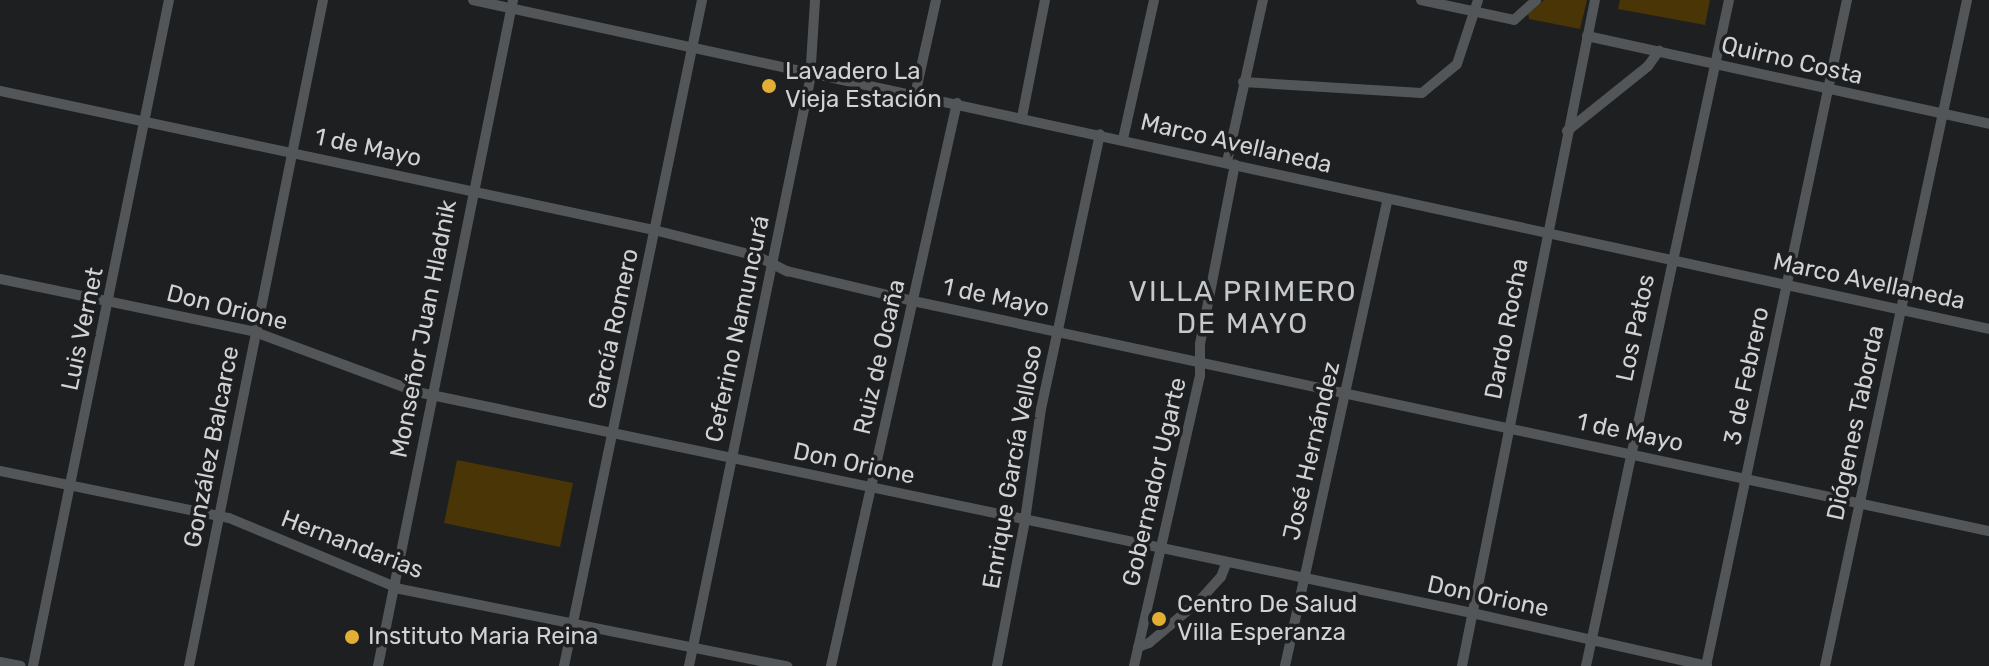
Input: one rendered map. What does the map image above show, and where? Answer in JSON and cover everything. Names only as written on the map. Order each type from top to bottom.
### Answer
[{"type":"street","name":"Luis Vernet","points":[[33,666],[169,0]]},
{"type":"street","name":"González Balcarce","points":[[189,666],[323,0]]},
{"type":"street","name":"Marco Avellaneda","points":[[473,0],[512,4],[1989,329]]},
{"type":"street","name":"García Romero","points":[[564,666],[702,0]]},
{"type":"street","name":"Ceferino Namuncurá","points":[[689,666],[812,72],[815,0]]},
{"type":"street","points":[[915,95],[936,0]]},
{"type":"street","points":[[1022,117],[1045,0]]},
{"type":"street","points":[[1123,139],[1154,0]]},
{"type":"street","name":"Gobernador Ugarte","points":[[1134,666],[1202,363],[1200,344],[1243,82],[1263,0]]},
{"type":"street","points":[[1421,0],[1477,6],[1514,20],[1536,0]]},
{"type":"street","name":"Dardo Rocha","points":[[1462,666],[1595,0]]},
{"type":"street","name":"Los Patos","points":[[1586,666],[1729,0]]},
{"type":"street","name":"3 de Febrero","points":[[1706,666],[1847,0]]},
{"type":"street","name":"Diógenes Taborda","points":[[1825,666],[1967,0]]},
{"type":"street","name":"Monseñor Juan Hladnik","points":[[378,666],[430,395],[512,4]]},
{"type":"street","points":[[1243,82],[1422,93],[1457,64],[1477,6]]},
{"type":"street","name":"Quirno Costa","points":[[1587,36],[1989,124]]},
{"type":"street","points":[[1567,131],[1648,66],[1659,51]]},
{"type":"street","name":"1 de Mayo","points":[[0,91],[654,230],[757,256],[787,271],[913,301],[1989,531]]},
{"type":"street","name":"Ruiz de Ocaña","points":[[831,666],[957,103]]},
{"type":"street","name":"Enrique García Velloso","points":[[997,666],[1025,520],[1041,409],[1100,134]]},
{"type":"street","name":"José Hernández","points":[[1285,666],[1388,199]]},
{"type":"street","name":"Don Orione","points":[[0,279],[255,332],[430,395],[1226,564],[1472,613],[1706,666]]},
{"type":"street","name":"Hernandarias","points":[[0,471],[238,521],[394,588],[787,666]]},
{"type":"street","points":[[1138,647],[1149,643],[1201,599],[1221,577],[1226,564]]},
{"type":"street","points":[[0,662],[21,666]]},
{"type":"shaded area","points":[[1544,0],[1587,0],[1580,29],[1529,19],[1528,14]]},
{"type":"shaded area","points":[[1620,0],[1710,0],[1705,25],[1618,9]]},
{"type":"shaded area","points":[[457,460],[573,483],[560,547],[444,523]]},
{"type":"place","name":"Lavadero La Vieja Estación","points":[[769,86]]},
{"type":"place","name":"Centro De Salud Villa Esperanza","points":[[1159,619]]},
{"type":"place","name":"Instituto Maria Reina","points":[[352,637]]},
{"type":"district","name":"VILLA PRIMERO DE MAYO","points":[[1243,308]]}]
